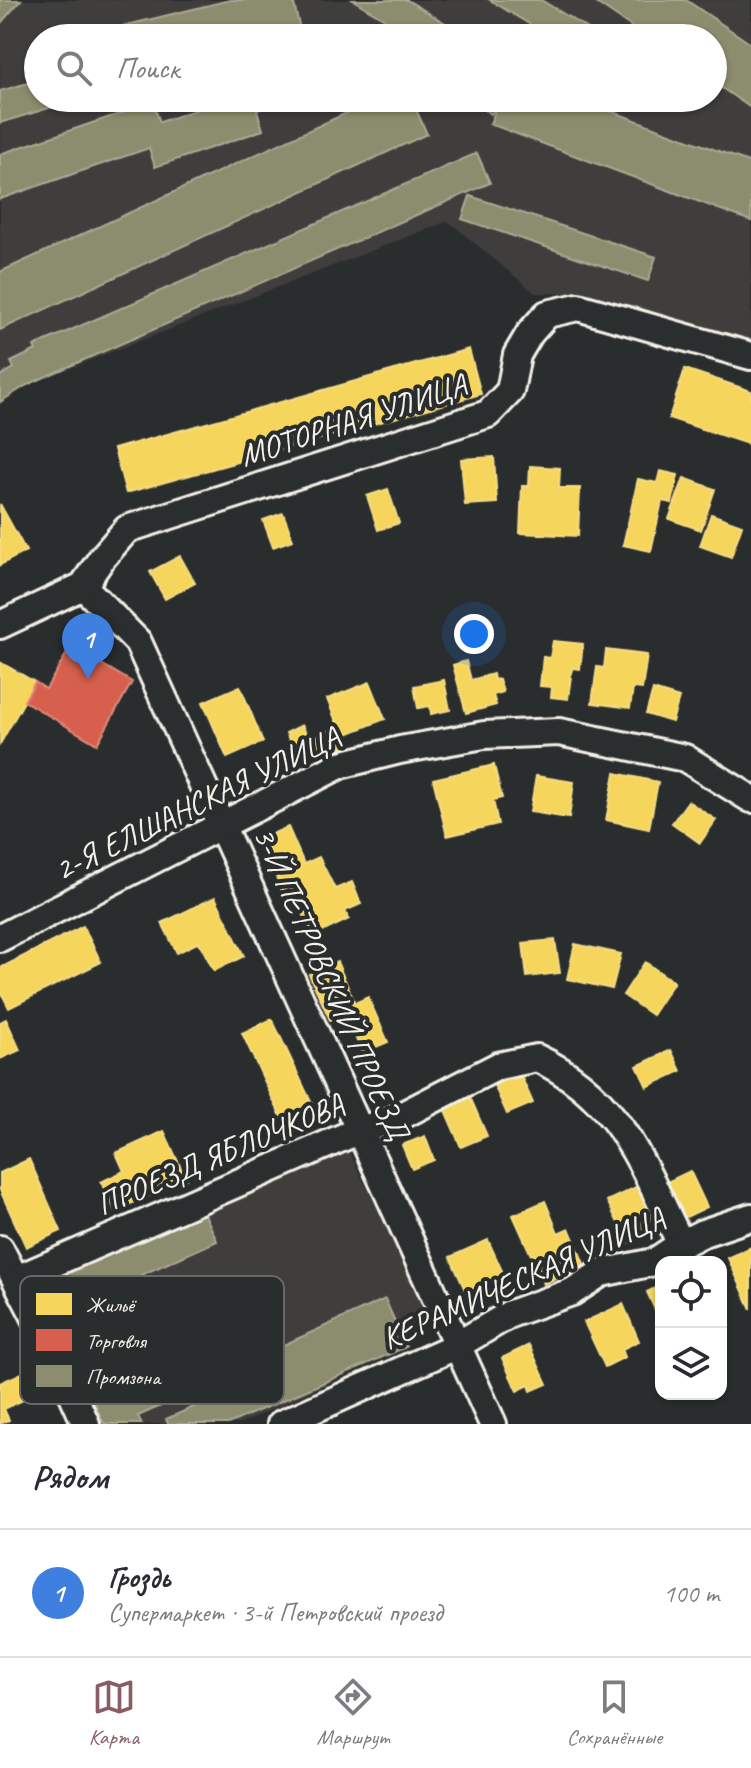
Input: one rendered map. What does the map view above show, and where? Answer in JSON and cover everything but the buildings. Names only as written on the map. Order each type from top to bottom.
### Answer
[{"type":"street","name":"МОТОРНАЯ УЛИЦА","points":[[0,625],[83,586],[127,529],[488,414],[510,391],[517,355],[530,333],[547,314],[578,307],[751,356]]},
{"type":"street","name":"3-Й ПЕТРОВСКИЙ ПРОЕЗД","points":[[83,586],[138,642],[493,1424]]},
{"type":"street","name":"2-Я ЕЛШАНСКАЯ УЛИЦА","points":[[0,938],[340,765],[400,750],[499,735],[559,732],[685,758],[751,799]]},
{"type":"street","name":"ПРОЕЗД ЯБЛОЧКОВА","points":[[24,1276],[360,1130],[393,1120],[498,1066],[537,1058],[583,1085],[616,1119],[681,1244]]},
{"type":"street","name":"КЕРАМИЧЕСКАЯ УЛИЦА","points":[[281,1424],[456,1346],[510,1314],[572,1292],[601,1273],[654,1262],[681,1244],[751,1217]]},
{"type":"street","points":[[0,1249],[20,1285]]},
{"type":"street","points":[[76,1404],[86,1424]]},
{"type":"shaded area","points":[[0,0],[751,0],[751,343],[583,294],[535,293],[448,221],[34,382],[0,405]]},
{"type":"shaded area","points":[[346,1146],[427,1309],[406,1347],[284,1404],[284,1276],[51,1276]]},
{"type":"shaded area","points":[[86,1404],[283,1404],[240,1424],[96,1424]]},
{"type":"place","name":"Гроздь","points":[[88,679]]}]
